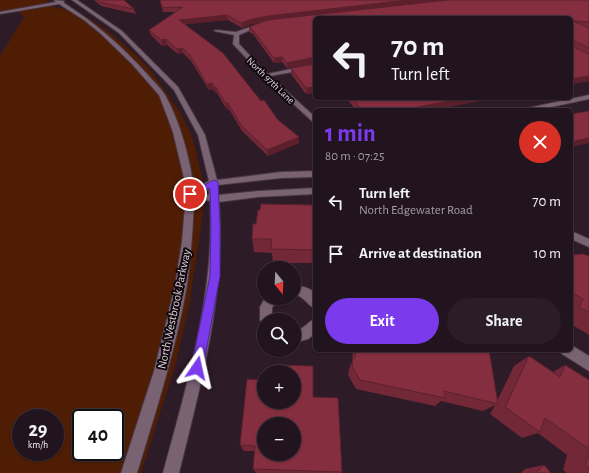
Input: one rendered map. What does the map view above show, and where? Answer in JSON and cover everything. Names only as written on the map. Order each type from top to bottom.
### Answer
[{"type":"street","points":[[0,9],[74,0],[116,29],[180,93],[200,131],[208,153],[214,182],[215,276],[197,368],[171,473]]},
{"type":"street","points":[[0,13],[56,1]]},
{"type":"street","name":"North Westbrook Parkway","points":[[56,1],[86,19],[102,32],[134,63],[162,95],[177,132],[184,156],[190,194],[187,241],[180,286],[161,371],[129,473]]},
{"type":"street","points":[[216,31],[237,34],[255,26],[268,23]]},
{"type":"street","name":"North 97th Lane","points":[[237,34],[236,44],[264,76],[313,119]]},
{"type":"street","points":[[264,76],[313,66]]},
{"type":"street","points":[[537,108],[589,97]]},
{"type":"street","points":[[190,194],[214,182],[281,175],[313,174]]},
{"type":"street","points":[[190,194],[215,199],[258,194],[313,192]]},
{"type":"street","points":[[573,237],[589,243]]},
{"type":"street","points":[[301,292],[307,293],[313,299]]},
{"type":"street","points":[[301,335],[313,328]]},
{"type":"street","points":[[570,352],[589,364]]},
{"type":"shaded area","points":[[0,0],[47,0],[53,7],[79,12],[104,28],[135,54],[151,71],[178,109],[192,136],[206,193],[189,306],[175,366],[141,473],[0,473],[0,56],[24,17],[18,11],[0,14]]},
{"type":"building","points":[[97,0],[124,0],[134,9],[99,2]]},
{"type":"building","points":[[160,0],[408,0],[268,16],[241,23],[227,15],[179,20],[223,53],[261,101],[264,100],[278,120],[299,137],[267,150],[241,125],[228,103],[226,104],[216,87],[214,87],[212,83],[207,84],[190,55],[182,48],[177,49],[166,39],[161,40],[149,30],[183,7],[162,8]]},
{"type":"building","points":[[448,0],[589,0],[589,22],[573,21],[573,16],[313,16],[313,57],[287,63],[282,57],[274,58],[249,27],[268,20]]},
{"type":"building","points":[[573,21],[589,28],[589,48],[575,41],[573,42]]},
{"type":"building","points":[[573,47],[589,54],[589,76],[573,79]]},
{"type":"building","points":[[313,64],[313,87],[306,88],[291,68]]},
{"type":"building","points":[[354,100],[455,100],[411,108],[360,108]]},
{"type":"building","points":[[589,111],[589,138],[573,142],[573,114]]},
{"type":"building","points":[[261,204],[313,205],[313,250],[271,249],[272,239],[252,239],[253,224],[256,224],[258,210],[260,210]]},
{"type":"building","points":[[583,254],[589,256],[589,312],[579,307],[583,299],[573,293],[573,255]]},
{"type":"building","points":[[356,352],[489,352],[498,404],[444,391],[445,398],[360,380],[352,366],[353,359]]},
{"type":"building","points":[[529,356],[560,377],[565,365],[589,380],[589,449],[545,418],[540,432],[505,407]]},
{"type":"building","points":[[301,366],[313,366],[313,397],[338,398],[342,472],[253,469],[255,446],[240,445],[247,379],[257,380],[257,409],[301,409]]},
{"type":"building","points":[[589,452],[589,469],[585,466]]},
{"type":"building","points":[[544,465],[551,473],[536,473]]},
{"type":"route","points":[[190,194],[214,182],[216,226],[215,276],[197,368]]}]
